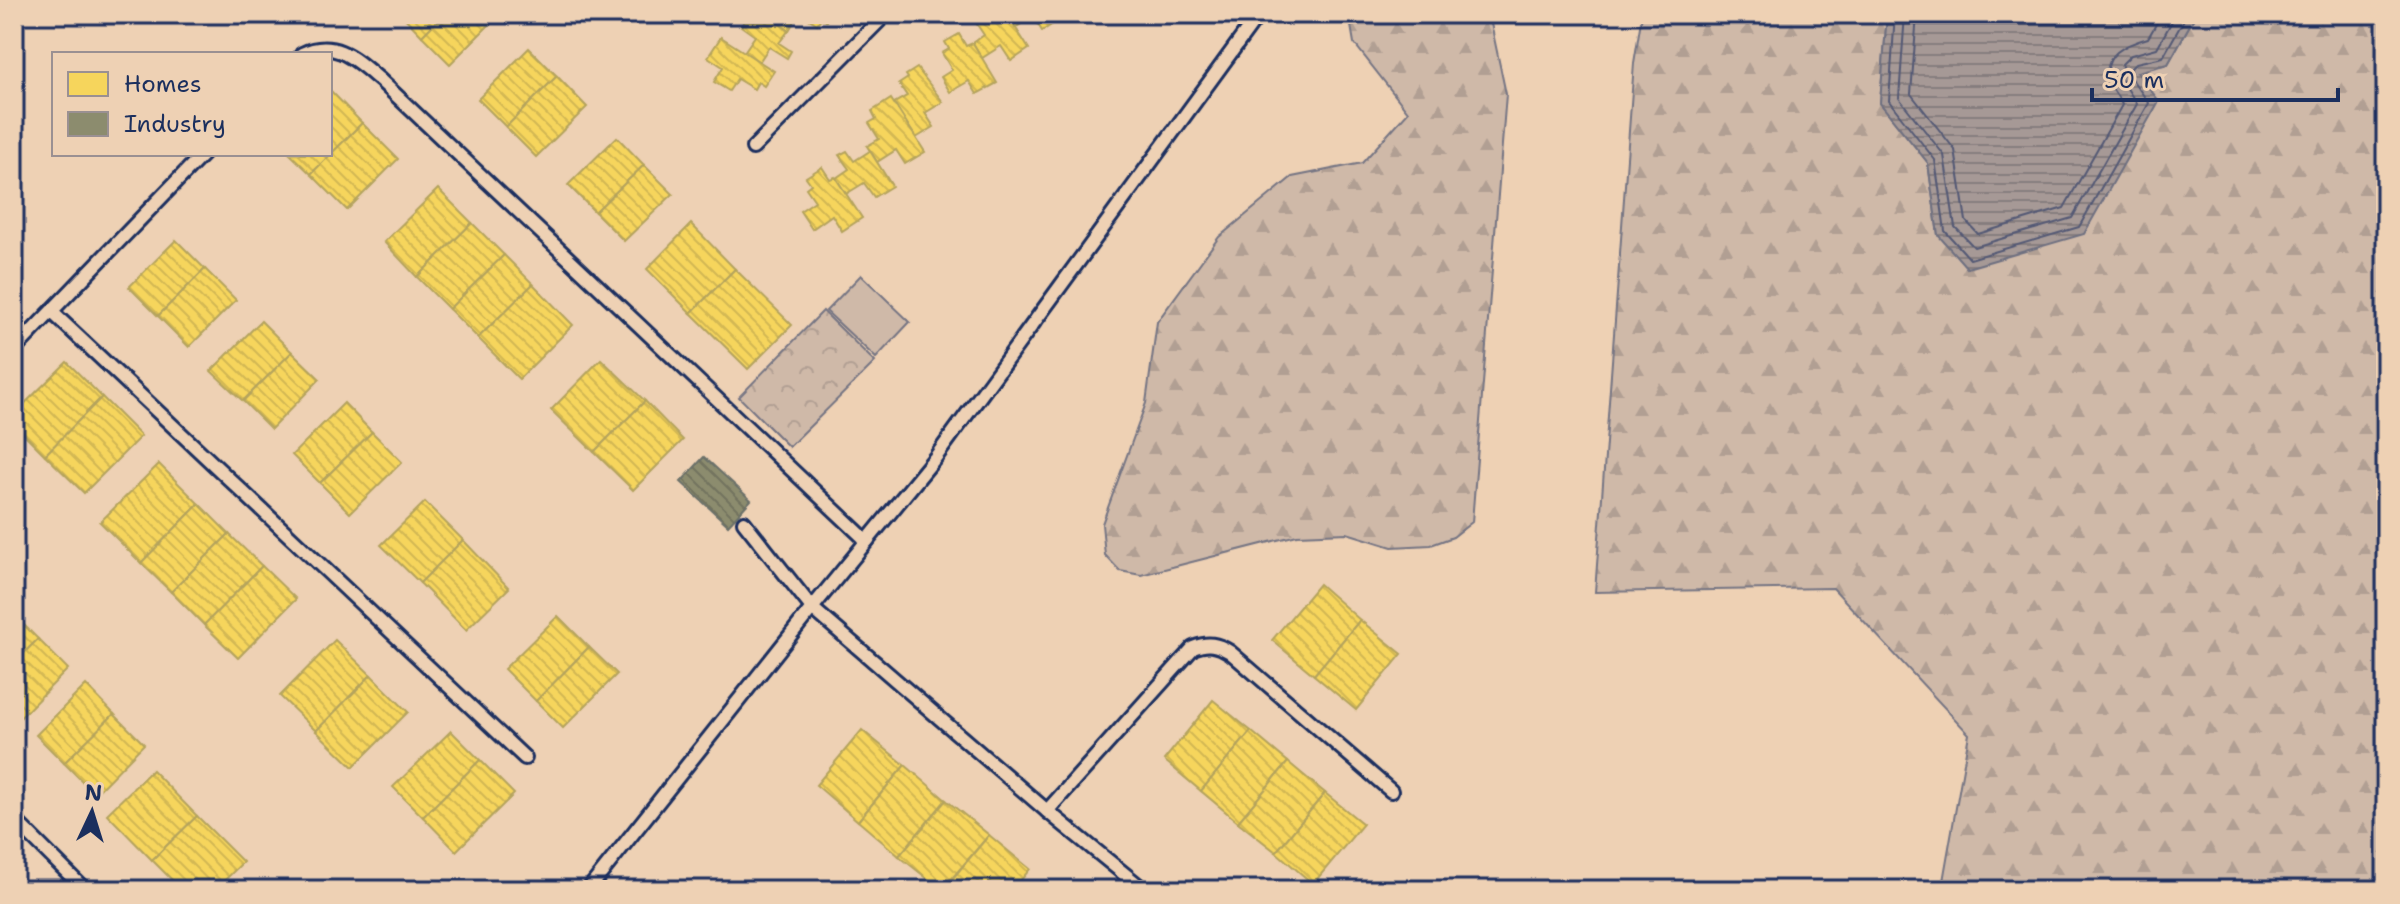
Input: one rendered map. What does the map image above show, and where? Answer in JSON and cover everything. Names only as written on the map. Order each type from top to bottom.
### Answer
[{"type":"lane","points":[[753,148],[886,14]]},
{"type":"lane","points":[[588,890],[935,458],[1253,16]]},
{"type":"lane","points":[[307,52],[316,48],[346,53],[380,80],[867,541]]},
{"type":"lane","points":[[14,350],[201,156]]},
{"type":"lane","points":[[52,312],[525,758]]},
{"type":"lane","points":[[744,522],[812,608],[1047,811],[1144,890]]},
{"type":"lane","points":[[1047,811],[1193,648],[1203,644],[1218,644],[1230,652],[1391,791]]},
{"type":"lane","points":[[14,819],[85,890]]},
{"type":"green space","points":[[1349,14],[1489,14],[1506,94],[1472,522],[1453,537],[1431,545],[1392,547],[1347,533],[1297,535],[1141,575],[1120,571],[1105,555],[1102,524],[1146,403],[1157,322],[1219,237],[1292,177],[1362,163],[1408,112],[1354,43]]},
{"type":"green space","points":[[1642,14],[1887,14],[1880,103],[1928,163],[1938,235],[2136,71],[2168,64],[2196,14],[2386,14],[2386,128],[2380,130],[2386,140],[2386,890],[1937,890],[1942,887],[1969,734],[1833,588],[1595,592],[1634,63]]},
{"type":"green space","points":[[861,275],[910,322],[876,358],[826,311]]},
{"type":"green space","points":[[823,311],[875,362],[789,447],[739,397]]},
{"type":"water","points":[[1887,14],[2196,14],[2168,64],[2137,72],[2159,101],[2084,234],[1967,268],[1938,235],[1928,163],[1880,103]]},
{"type":"building: Homes","points":[[401,14],[444,14],[422,36]]},
{"type":"building: Homes","points":[[444,14],[495,14],[497,17],[450,64],[422,36]]},
{"type":"building: Homes","points":[[749,14],[765,14],[789,30],[779,43],[791,51],[787,58],[769,47],[759,62],[744,52],[755,36],[741,26]]},
{"type":"building: Homes","points":[[778,14],[799,14],[789,30],[774,20]]},
{"type":"building: Homes","points":[[801,14],[830,14],[826,21],[821,18],[817,24]]},
{"type":"building: Homes","points":[[981,14],[1007,14],[1029,49],[1011,61],[1001,46],[982,58],[973,43],[984,35],[974,20]]},
{"type":"building: Homes","points":[[1007,14],[1059,14],[1062,18],[1042,31],[1033,16],[1015,28]]},
{"type":"building: Homes","points":[[959,34],[966,46],[973,43],[997,83],[977,94],[969,81],[950,92],[941,77],[952,70],[942,53],[949,49],[945,42]]},
{"type":"building: Homes","points":[[721,37],[774,71],[764,86],[758,82],[754,89],[737,79],[729,91],[714,82],[723,67],[708,57]]},
{"type":"building: Homes","points":[[529,48],[557,76],[506,127],[478,99]]},
{"type":"building: Homes","points":[[917,68],[943,102],[925,113],[934,127],[916,138],[894,103],[907,96],[899,84]]},
{"type":"building: Homes","points":[[557,76],[587,107],[536,157],[506,127]]},
{"type":"building: Homes","points":[[332,92],[362,123],[332,153]]},
{"type":"building: Homes","points":[[891,99],[925,152],[905,164],[896,150],[877,162],[867,146],[879,139],[869,123],[876,119],[872,111]]},
{"type":"building: Homes","points":[[362,123],[398,159],[347,210],[311,174]]},
{"type":"building: Homes","points":[[617,137],[644,165],[595,212],[568,185]]},
{"type":"building: Homes","points":[[847,151],[854,161],[870,151],[892,186],[874,197],[864,183],[846,194],[836,178],[849,169],[839,155]]},
{"type":"building: Homes","points":[[292,156],[329,156],[311,174]]},
{"type":"building: Homes","points":[[644,165],[673,194],[624,241],[595,212]]},
{"type":"building: Homes","points":[[822,167],[830,179],[835,177],[862,218],[842,231],[832,215],[812,229],[800,211],[815,201],[806,188],[811,184],[806,177]]},
{"type":"building: Homes","points":[[438,189],[472,223],[417,277],[384,242]]},
{"type":"building: Homes","points":[[472,223],[504,255],[449,309],[417,277]]},
{"type":"building: Homes","points":[[691,224],[735,269],[691,313],[647,269]]},
{"type":"building: Homes","points":[[176,240],[205,269],[158,316],[129,287]]},
{"type":"building: Homes","points":[[504,255],[533,284],[478,338],[449,309]]},
{"type":"building: Homes","points":[[205,269],[236,300],[189,347],[158,316]]},
{"type":"building: Homes","points":[[735,269],[792,325],[748,369],[691,313]]},
{"type":"building: Homes","points":[[533,284],[573,325],[519,379],[478,338]]},
{"type":"building: Homes","points":[[261,321],[292,352],[243,401],[211,371]]},
{"type":"building: Homes","points":[[292,352],[320,379],[271,429],[243,401]]},
{"type":"building: Homes","points":[[601,359],[645,401],[594,452],[551,410]]},
{"type":"building: Homes","points":[[67,362],[102,397],[45,455],[14,424],[14,414]]},
{"type":"building: Homes","points":[[102,397],[141,436],[84,493],[45,455]]},
{"type":"building: Homes","points":[[645,401],[683,440],[633,490],[594,452]]},
{"type":"building: Homes","points":[[344,403],[372,432],[320,483],[292,455]]},
{"type":"building: Homes","points":[[372,432],[402,462],[350,513],[320,483]]},
{"type":"building: Homes","points":[[159,464],[199,504],[141,563],[100,522]]},
{"type":"building: Homes","points":[[425,502],[463,540],[420,583],[381,545]]},
{"type":"building: Homes","points":[[199,504],[229,534],[171,592],[141,563]]},
{"type":"building: Homes","points":[[229,534],[262,566],[204,625],[171,592]]},
{"type":"building: Homes","points":[[463,540],[509,588],[466,630],[420,583]]},
{"type":"building: Homes","points":[[262,566],[296,599],[238,658],[204,625]]},
{"type":"building: Homes","points":[[1319,584],[1360,620],[1314,675],[1272,640]]},
{"type":"building: Homes","points":[[14,615],[38,639],[14,663]]},
{"type":"building: Homes","points":[[558,616],[589,647],[536,701],[504,669]]},
{"type":"building: Homes","points":[[1360,620],[1402,654],[1356,710],[1314,675]]},
{"type":"building: Homes","points":[[38,639],[68,669],[17,721],[14,718],[14,663]]},
{"type":"building: Homes","points":[[335,640],[371,675],[316,731],[280,696]]},
{"type":"building: Homes","points":[[589,647],[617,674],[563,728],[536,701]]},
{"type":"building: Homes","points":[[371,675],[408,712],[353,767],[316,731]]},
{"type":"building: Homes","points":[[86,685],[114,714],[64,763],[36,735]]},
{"type":"building: Homes","points":[[1213,700],[1251,731],[1201,791],[1164,760]]},
{"type":"building: Homes","points":[[114,714],[144,744],[95,794],[64,763]]},
{"type":"building: Homes","points":[[862,730],[905,765],[858,821],[816,785]]},
{"type":"building: Homes","points":[[451,731],[480,760],[423,817],[393,787]]},
{"type":"building: Homes","points":[[1251,731],[1288,762],[1238,822],[1201,791]]},
{"type":"building: Homes","points":[[480,760],[514,794],[456,851],[423,817]]},
{"type":"building: Homes","points":[[1288,762],[1325,793],[1276,852],[1238,822]]},
{"type":"building: Homes","points":[[905,765],[946,800],[899,856],[858,821]]},
{"type":"building: Homes","points":[[152,770],[197,816],[152,860],[107,814]]},
{"type":"building: Homes","points":[[1325,793],[1363,824],[1313,884],[1276,852]]},
{"type":"building: Homes","points":[[946,800],[989,835],[942,890],[899,856]]},
{"type":"building: Homes","points":[[197,816],[243,862],[215,890],[182,890],[152,860]]},
{"type":"building: Homes","points":[[989,835],[1030,869],[1013,890],[943,890]]},
{"type":"building: Industry","points":[[704,457],[751,500],[728,525],[681,482]]}]
